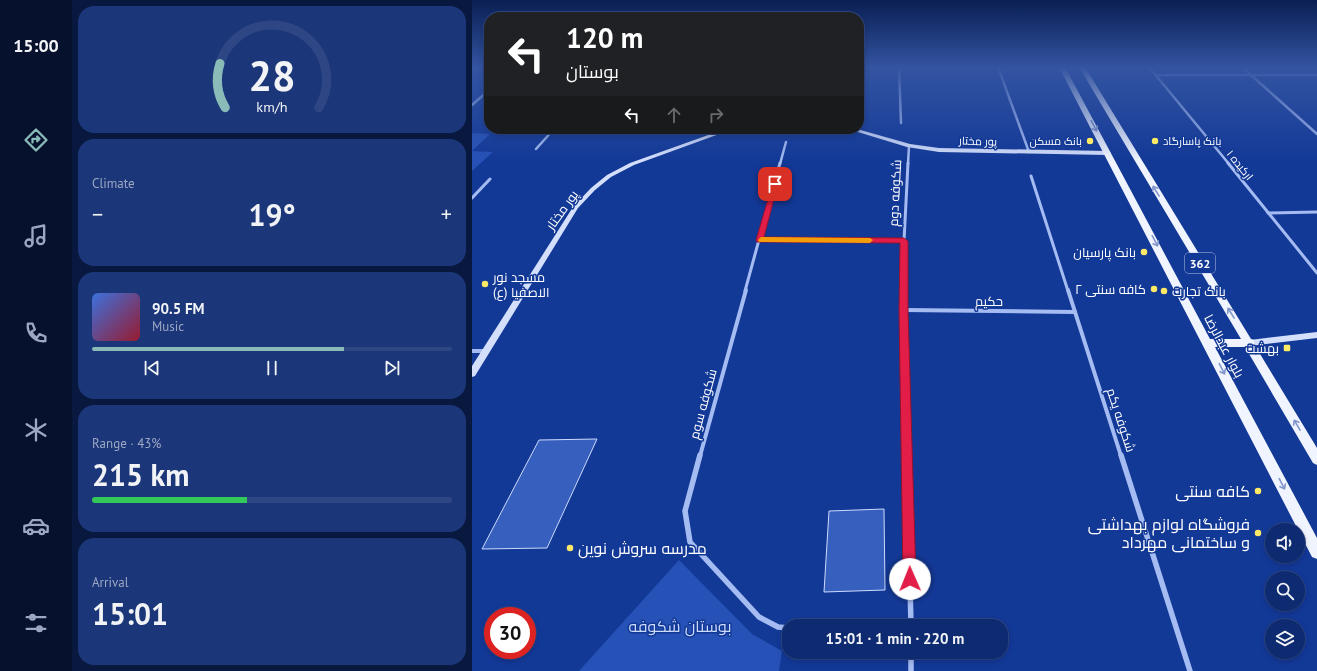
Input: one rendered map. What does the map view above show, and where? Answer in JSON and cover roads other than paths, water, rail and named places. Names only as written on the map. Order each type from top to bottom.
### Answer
[{"type":"main road","name":"بلوار عبدالرضا","points":[[1079,98],[1209,343],[1317,552]]},
{"type":"main road","name":"بلوار عبدالرضا","points":[[1101,98],[1250,343],[1317,459]]},
{"type":"main road","name":"پور مختار","points":[[864,133],[909,146],[939,150],[1108,153]]},
{"type":"main road","name":"پور مختار","points":[[472,373],[576,207],[593,189],[610,176],[632,164],[716,134]]},
{"type":"main road","points":[[1209,343],[1250,343],[1317,335]]},
{"type":"street","points":[[472,105],[479,98]]},
{"type":"street","points":[[900,98],[901,122]]},
{"type":"street","points":[[1009,98],[1029,152]]},
{"type":"street","name":"ارکیده ۱","points":[[1175,98],[1317,273]]},
{"type":"street","points":[[1277,98],[1317,134]]},
{"type":"street","points":[[536,149],[550,134]]},
{"type":"street","name":"شکوفه سوم","points":[[782,627],[778,627],[759,617],[690,542],[685,512],[786,142]]},
{"type":"street","name":"شکوفه دوم","points":[[909,146],[904,241],[904,310],[911,619]]},
{"type":"street","name":"شکوفه یکم","points":[[1031,176],[1190,671]]},
{"type":"street","points":[[472,198],[490,179]]},
{"type":"street","points":[[1268,213],[1317,212]]},
{"type":"street","points":[[760,240],[904,241]]},
{"type":"street","name":"حکیم","points":[[904,310],[1075,312]]},
{"type":"street","points":[[472,351],[486,351]]},
{"type":"street","points":[[911,659],[911,671]]},
{"type":"place","name":"بانک مسکن","points":[[1090,141]]},
{"type":"place","name":"بانک پاسارگاد","points":[[1155,141]]},
{"type":"place","name":"بانک پارسیان","points":[[1144,252]]},
{"type":"place","name":"مسجد نور الاصفیا (ع)","points":[[485,284]]},
{"type":"place","name":"کافه سنتی ۲","points":[[1154,289]]},
{"type":"place","name":"بانک تجارت","points":[[1164,291]]},
{"type":"place","name":"بهشت","points":[[1287,348]]},
{"type":"place","name":"کافه سنتی","points":[[1258,491]]},
{"type":"place","name":"فروشگاه لوازم بهداشتی و ساختمانی مهرداد","points":[[1258,533]]},
{"type":"place","name":"مدرسه سروش نوین","points":[[570,548]]},
{"type":"park label","name":"بوستان شکوفه","points":[[680,626]]}]
